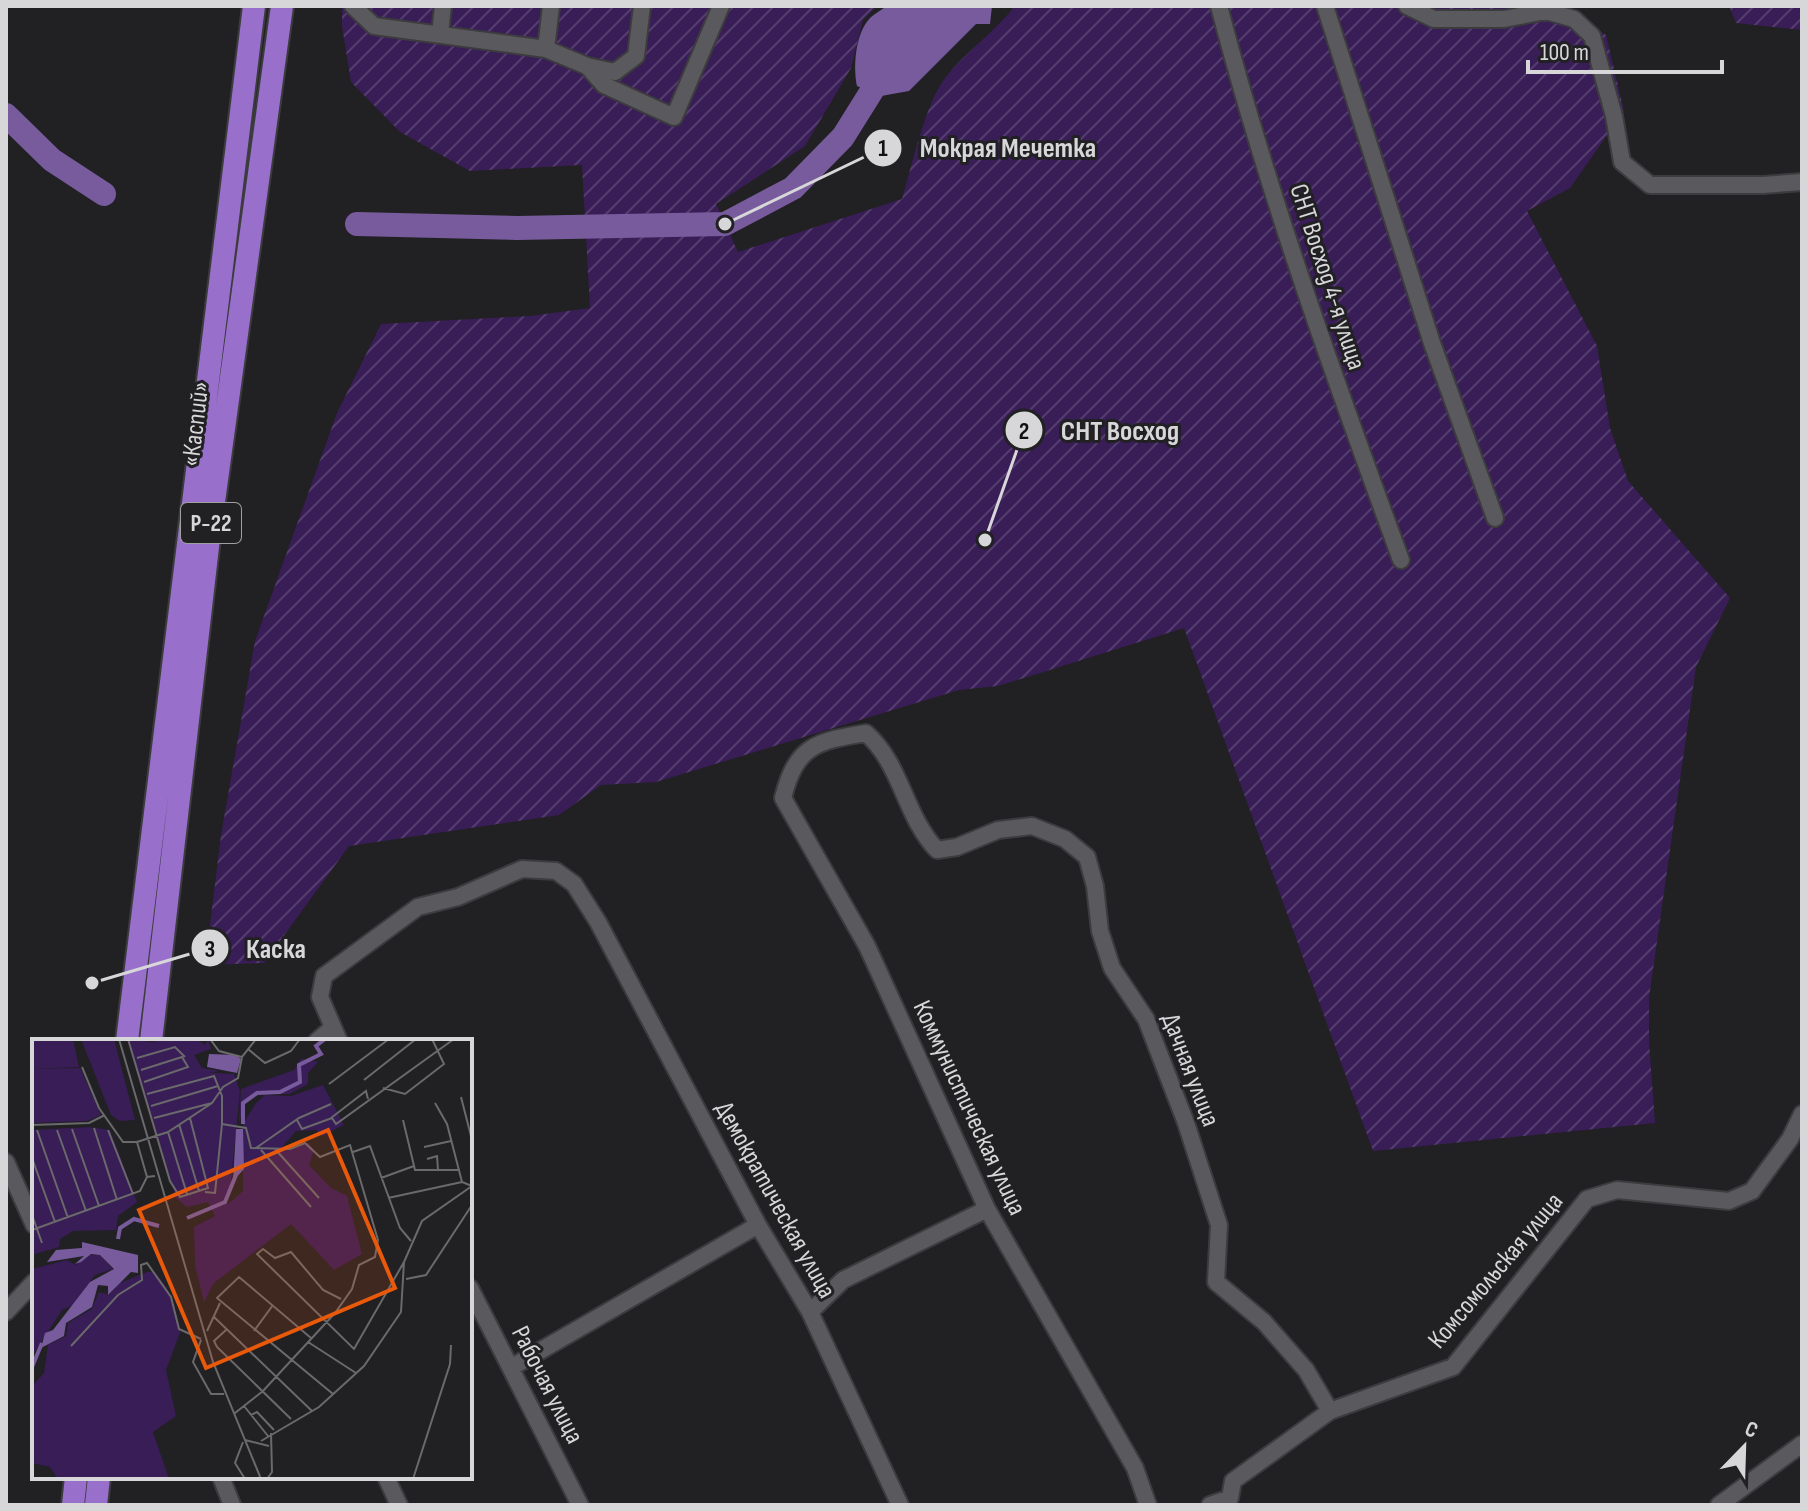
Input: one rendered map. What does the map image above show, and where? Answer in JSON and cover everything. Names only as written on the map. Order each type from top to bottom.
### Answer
[{"type":"highway","name":"«Каспий»","points":[[127,1039],[254,6]]},
{"type":"highway","name":"«Каспий»","points":[[151,1039],[209,538],[282,6]]},
{"type":"highway","points":[[73,1505],[76,1479]]},
{"type":"highway","points":[[96,1505],[99,1479]]},
{"type":"street","points":[[353,6],[374,26],[546,49],[587,66],[615,72],[636,56],[642,6]]},
{"type":"street","points":[[440,34],[443,6]]},
{"type":"street","points":[[546,49],[551,6]]},
{"type":"street","points":[[587,66],[604,85],[674,117],[721,6]]},
{"type":"street","name":"СНТ Восход 4-я улица","points":[[1219,6],[1244,102],[1330,366],[1401,560]]},
{"type":"street","points":[[1325,6],[1432,343],[1495,518]]},
{"type":"street","points":[[1407,6],[1434,19],[1504,19],[1546,11],[1574,19],[1592,36],[1614,116],[1622,162],[1650,185],[1802,182]]},
{"type":"street","name":"Дачная улица","points":[[828,740],[866,733],[883,748],[922,833],[937,850],[957,847],[998,830],[1032,826],[1065,839],[1087,857],[1095,886],[1100,931],[1112,968],[1146,1019],[1186,1123],[1219,1225],[1216,1282],[1264,1322],[1306,1370],[1330,1411]]},
{"type":"street","name":"Коммунистическая улица","points":[[828,740],[802,755],[789,774],[783,798],[867,946],[987,1209],[1135,1468],[1148,1505]]},
{"type":"street","name":"Демократическая улица","points":[[336,1034],[320,997],[324,976],[418,907],[458,897],[522,869],[556,871],[574,884],[598,922],[758,1225],[810,1312],[900,1505]]},
{"type":"street","name":"Комсомольская улица","points":[[1210,1505],[1230,1498],[1233,1481],[1330,1411],[1453,1367],[1587,1199],[1617,1190],[1729,1201],[1752,1191],[1790,1139],[1802,1114]]},
{"type":"street","points":[[6,1162],[32,1220]]},
{"type":"street","points":[[810,1312],[843,1280],[987,1209]]},
{"type":"street","points":[[512,1367],[758,1225]]},
{"type":"street","points":[[6,1312],[32,1284]]},
{"type":"street","name":"Рабочая улица","points":[[472,1292],[580,1505]]},
{"type":"street","points":[[1719,1505],[1802,1444]]},
{"type":"street","points":[[222,1479],[232,1505]]},
{"type":"street","points":[[387,1479],[399,1505]]},
{"type":"shaded area","points":[[342,6],[877,6],[863,20],[851,68],[805,146],[716,204],[738,252],[902,199],[925,118],[938,88],[1015,6],[1562,6],[1606,35],[1624,111],[1570,188],[1527,211],[1597,346],[1610,428],[1628,481],[1730,598],[1696,667],[1649,998],[1655,1123],[1373,1151],[1184,628],[998,686],[959,690],[656,782],[601,785],[559,815],[349,846],[264,963],[205,965],[221,835],[255,641],[337,413],[381,324],[530,316],[590,308],[582,165],[470,171],[400,132],[351,82]]},
{"type":"shaded area","points":[[886,6],[992,6],[990,24],[976,24],[909,91],[881,96],[857,86],[855,60],[865,25]]},
{"type":"shaded area","points":[[1729,6],[1802,6],[1802,30],[1736,23]]},
{"type":"waterway","points":[[357,224],[517,228],[725,224],[793,188],[843,137],[888,65]]},
{"type":"waterway","points":[[6,115],[52,160],[104,194]]},
{"type":"place","name":"Мокрая Мечетка","points":[[725,224]]},
{"type":"place","name":"СНТ Восход","points":[[985,540]]},
{"type":"place","name":"Каска","points":[[92,983]]}]
